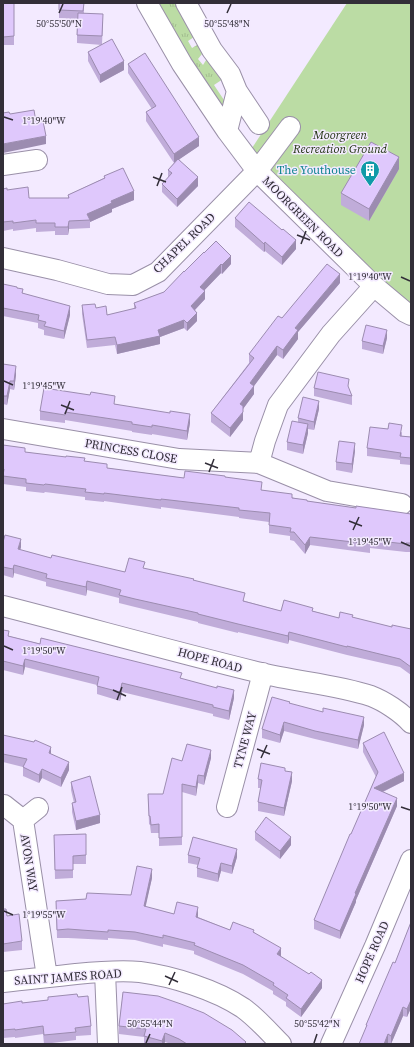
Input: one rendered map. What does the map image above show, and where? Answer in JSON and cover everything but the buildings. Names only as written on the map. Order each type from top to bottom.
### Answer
[{"type":"street","name":"MOORGREEN ROAD","points":[[147,3],[182,64],[227,131],[257,170],[374,286],[405,312],[411,315]]},
{"type":"street","points":[[186,3],[212,50],[230,74],[237,90],[259,124]]},
{"type":"street","points":[[227,131],[237,90]]},
{"type":"street","name":"CHAPEL ROAD","points":[[3,258],[57,270],[108,284],[133,285],[158,272],[257,170],[290,127]]},
{"type":"street","points":[[3,165],[38,160]]},
{"type":"street","points":[[259,463],[278,405],[331,334],[374,286]]},
{"type":"street","name":"PRINCESS CLOSE","points":[[3,429],[179,459],[259,463],[327,491],[402,504]]},
{"type":"street","name":"HOPE ROAD","points":[[3,606],[263,674],[338,688],[370,696],[384,702],[411,723]]},
{"type":"street","name":"TYNE WAY","points":[[226,807],[263,674]]},
{"type":"street","name":"AVON WAY","points":[[4,805],[31,814],[47,977]]},
{"type":"street","name":"HOPE ROAD","points":[[331,1044],[375,946],[411,860]]},
{"type":"street","points":[[104,972],[108,1044]]},
{"type":"street","name":"SAINT JAMES ROAD","points":[[3,982],[104,972],[139,972],[176,980],[205,990],[243,1009],[267,1029],[281,1044]]},
{"type":"green space","points":[[159,3],[179,3],[197,35],[188,41],[192,48],[202,42],[206,49],[198,59],[203,65],[208,57],[226,77],[214,85],[228,106],[223,110],[189,57]]},
{"type":"green space","name":"Moorgreen Recreation Ground","points":[[347,3],[411,3],[411,308],[268,167],[252,148]]},
{"type":"place","name":"The Youthouse","points":[[370,187]]}]
